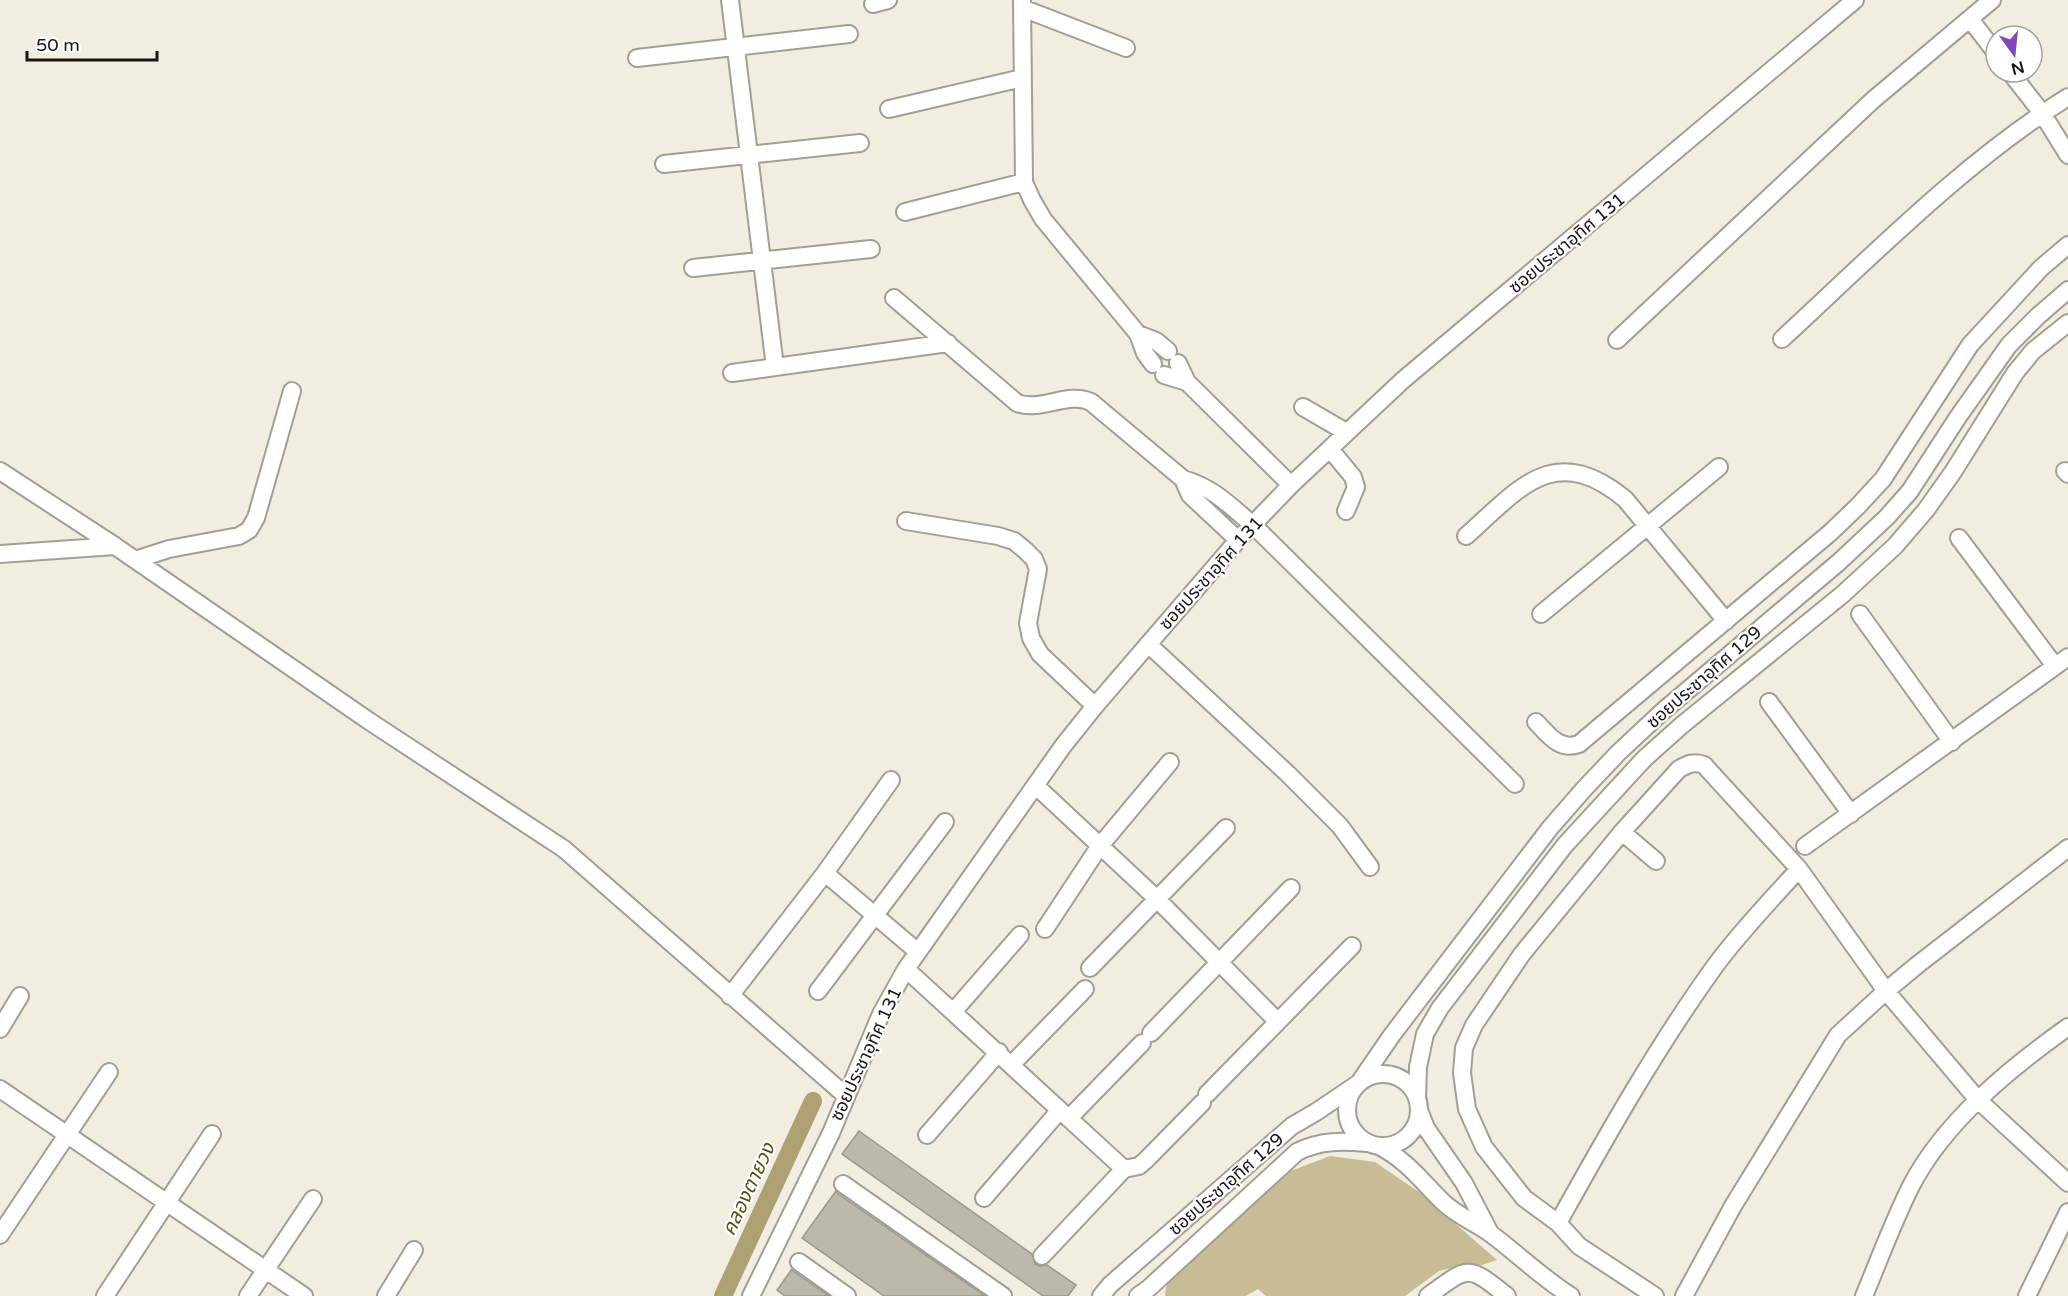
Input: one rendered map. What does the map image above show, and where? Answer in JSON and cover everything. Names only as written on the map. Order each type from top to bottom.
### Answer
[{"type":"street","points":[[730,0],[775,367]]},
{"type":"street","name":"ซอยประชาอุทิศ 131","points":[[750,1296],[831,1133],[845,1095],[881,1014],[906,969],[1063,746],[1095,706],[1238,540],[1346,432],[1403,380],[1855,0]]},
{"type":"street","points":[[1617,340],[1873,100],[1992,0]]},
{"type":"street","points":[[1126,48],[1022,4],[1024,182],[1043,219],[1138,334],[1145,353],[1158,370],[1187,382]]},
{"type":"street","points":[[1970,19],[1984,37]]},
{"type":"street","points":[[638,58],[849,34]]},
{"type":"street","points":[[889,109],[1022,78]]},
{"type":"street","points":[[2019,84],[2042,113],[2068,154]]},
{"type":"street","points":[[1782,339],[1908,223],[1990,153],[2042,113],[2068,97]]},
{"type":"street","points":[[664,164],[860,143]]},
{"type":"street","points":[[905,212],[1024,182]]},
{"type":"street","points":[[1536,722],[1562,746],[1571,747],[1579,744],[1830,532],[1883,479],[1970,345],[2041,268],[2068,245]]},
{"type":"street","points":[[693,268],[871,249]]},
{"type":"street","name":"ซอยประชาอุทิศ 129","points":[[1373,1144],[1358,1136],[1351,1126],[1347,1115],[1347,1103],[1351,1092],[1432,981],[1550,828],[1584,789],[1663,711],[1839,562],[1887,517],[1910,491],[1958,417],[2009,345],[2068,290]]},
{"type":"street","points":[[894,298],[1017,403],[1027,406],[1082,398],[1091,402],[1183,479],[1211,490],[1253,525],[1515,784]]},
{"type":"street","name":"ซอยประชาอุทิศ 129","points":[[1138,1296],[1297,1152],[1310,1145],[1327,1142],[1391,1145],[1402,1140],[1414,1127],[1418,1104],[1418,1067],[1425,1034],[1440,1008],[1565,845],[1644,759],[1682,724],[1843,594],[1896,546],[1953,472],[2014,373],[2033,351],[2068,322]]},
{"type":"street","points":[[1138,334],[1155,341],[1173,357],[1187,382],[1291,485]]},
{"type":"street","points":[[732,373],[948,343]]},
{"type":"street","points":[[135,560],[169,549],[239,536],[249,530],[256,518],[292,392]]},
{"type":"street","points":[[1303,407],[1346,432]]},
{"type":"street","points":[[1330,449],[1353,477],[1356,488],[1346,511]]},
{"type":"street","points":[[1541,614],[1719,467]]},
{"type":"street","points":[[0,471],[115,546],[369,721],[564,849],[845,1095]]},
{"type":"street","points":[[1466,536],[1522,486],[1536,477],[1574,472],[1609,486],[1625,499],[1726,621]]},
{"type":"street","points":[[1183,479],[1190,495],[1238,540]]},
{"type":"street","points":[[906,521],[998,536],[1014,541],[1026,550],[1034,559],[1038,569],[1028,623],[1031,638],[1040,654],[1095,706]]},
{"type":"street","points":[[1804,846],[2061,662],[1959,538]]},
{"type":"street","points":[[0,554],[115,546]]},
{"type":"street","points":[[1860,614],[1952,742]]},
{"type":"street","points":[[1760,629],[1777,645]]},
{"type":"street","points":[[1148,644],[1288,774],[1340,826],[1370,867]]},
{"type":"street","points":[[1769,702],[1851,814]]},
{"type":"street","points":[[1045,929],[1099,847],[1170,762]]},
{"type":"street","points":[[1655,1296],[1579,1246],[1558,1223],[1524,1198],[1484,1147],[1467,1109],[1462,1073],[1464,1048],[1474,1025],[1522,954],[1622,832],[1679,769],[1696,762],[1704,765],[1798,869],[1886,991],[1978,1100],[2068,1183]]},
{"type":"street","points":[[730,996],[825,873],[891,780]]},
{"type":"street","points":[[1036,786],[1156,898],[1277,1021]]},
{"type":"street","points":[[818,991],[945,822]]},
{"type":"street","points":[[1090,968],[1226,828]]},
{"type":"street","points":[[1622,832],[1656,861]]},
{"type":"street","points":[[1684,1296],[1733,1206],[1839,1035],[1886,991],[2068,848]]},
{"type":"street","points":[[1558,1223],[1626,1100],[1674,1026],[1735,940],[1798,869]]},
{"type":"street","points":[[825,873],[918,952]]},
{"type":"street","points":[[984,1198],[1064,1114],[1146,1038],[1292,888]]},
{"type":"street","points":[[953,1012],[1020,935]]},
{"type":"street","points":[[1042,1256],[1124,1168],[1139,1166],[1146,1160],[1277,1021],[1352,946]]},
{"type":"street","points":[[906,969],[1124,1168]]},
{"type":"street","points":[[1012,1064],[1085,989]]},
{"type":"street","points":[[0,1029],[20,996]]},
{"type":"street","points":[[1864,1296],[1912,1185],[1941,1140],[1978,1100],[2068,1027]]},
{"type":"street","points":[[927,1135],[999,1052]]},
{"type":"street","points":[[0,1235],[109,1072]]},
{"type":"street","name":"ซอยประชาอุทิศ 129","points":[[1101,1296],[1110,1285],[1292,1125],[1316,1112],[1369,1076],[1392,1075],[1403,1080],[1412,1087],[1418,1104]]},
{"type":"street","points":[[0,1089],[304,1296]]},
{"type":"street","points":[[1418,1104],[1426,1128],[1464,1183],[1490,1234]]},
{"type":"street","points":[[105,1296],[212,1134]]},
{"type":"street","points":[[1373,1144],[1394,1154],[1411,1167],[1446,1205],[1490,1234],[1555,1287],[1571,1296]]},
{"type":"street","points":[[843,1184],[1003,1296]]},
{"type":"street","points":[[248,1296],[313,1199]]},
{"type":"street","points":[[2027,1296],[2068,1212]]},
{"type":"street","points":[[386,1296],[414,1250]]},
{"type":"street","points":[[799,1262],[847,1296]]},
{"type":"street","points":[[1428,1296],[1461,1273],[1473,1272],[1507,1296]]},
{"type":"shaded area","points":[[1330,1156],[1375,1162],[1419,1192],[1497,1260],[1479,1266],[1455,1267],[1439,1271],[1405,1296],[1266,1296],[1258,1289],[1246,1296],[1165,1296],[1167,1279],[1288,1172]]},
{"type":"building","points":[[859,1131],[1032,1254],[1035,1264],[1047,1265],[1076,1285],[1068,1296],[1043,1296],[842,1154]]},
{"type":"building","points":[[836,1191],[985,1296],[884,1296],[802,1238]]},
{"type":"building","points":[[792,1269],[829,1296],[785,1296],[777,1290]]},
{"type":"waterway","name":"คลองตายวง","points":[[723,1296],[813,1101]]}]
